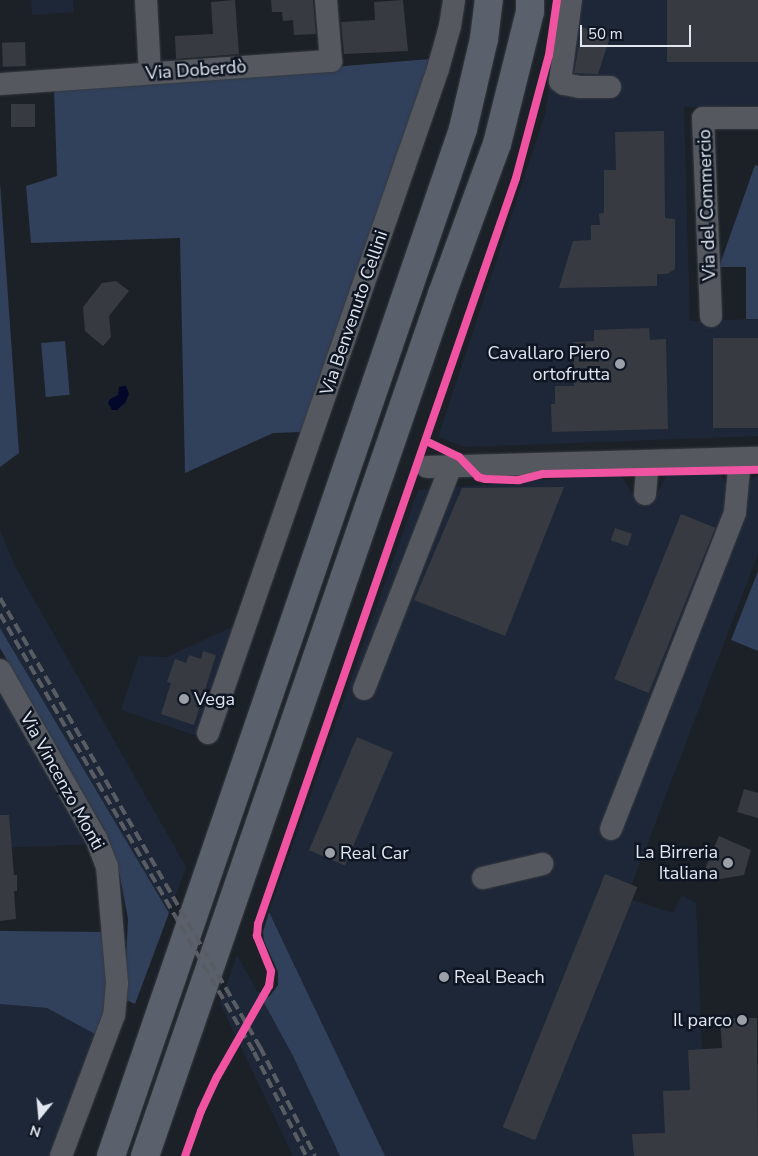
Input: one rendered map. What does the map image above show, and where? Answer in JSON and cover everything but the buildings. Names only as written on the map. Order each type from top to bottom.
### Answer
[{"type":"highway","points":[[101,1156],[115,1144],[463,129],[484,40],[489,0]]},
{"type":"highway","points":[[145,1156],[442,294],[497,144],[530,12],[530,0]]},
{"type":"street","points":[[146,0],[150,73]]},
{"type":"street","name":"Via Doberdò","points":[[0,84],[330,61],[326,0]]},
{"type":"street","name":"Via Benvenuto Cellini","points":[[208,733],[438,68],[450,26],[454,0]]},
{"type":"street","points":[[571,0],[560,81],[564,84],[580,88],[610,87]]},
{"type":"street","name":"Via del Commercio","points":[[711,316],[703,118],[758,118]]},
{"type":"street","points":[[427,467],[749,459],[734,512],[611,830]]},
{"type":"street","points":[[645,494],[648,461]]},
{"type":"street","points":[[364,689],[451,466]]},
{"type":"street","name":"Via Vincenzo Monti","points":[[0,670],[96,838],[107,866],[116,983],[114,1015],[61,1156]]},
{"type":"street","points":[[483,878],[542,864]]},
{"type":"shaded area","points":[[31,0],[73,0],[74,12],[32,15]]},
{"type":"shaded area","points":[[563,0],[758,0],[758,105],[684,107],[690,321],[758,319],[758,436],[466,447],[438,437],[545,114]]},
{"type":"shaded area","points":[[430,59],[303,432],[273,433],[185,473],[180,238],[31,243],[26,186],[57,176],[54,90]]},
{"type":"shaded area","points":[[755,165],[758,166],[758,319],[746,319],[746,267],[719,267]]},
{"type":"shaded area","points":[[0,183],[19,453],[0,467]]},
{"type":"shaded area","points":[[65,341],[70,395],[46,397],[41,343]]},
{"type":"shaded area","points":[[126,386],[129,394],[125,403],[117,410],[112,410],[108,403],[110,399],[118,395],[119,387]]},
{"type":"shaded area","points":[[718,472],[726,483],[749,482],[758,475],[758,554],[548,1104],[632,900],[673,913],[682,895],[696,903],[702,1049],[752,1047],[758,1156],[385,1156],[269,912],[418,490],[620,474],[633,494],[657,494],[667,474]]},
{"type":"shaded area","points":[[0,531],[16,568],[186,867],[169,913],[0,628]]},
{"type":"shaded area","points":[[758,571],[758,651],[731,640]]},
{"type":"shaded area","points":[[236,625],[256,632],[218,743],[121,710],[139,656],[167,657]]},
{"type":"shaded area","points":[[0,628],[169,913],[135,1004],[124,999],[128,919],[117,861],[104,829],[0,648]]},
{"type":"shaded area","points":[[0,689],[92,844],[0,848]]},
{"type":"shaded area","points":[[269,912],[385,1156],[340,1156],[293,1056],[258,992],[269,997],[278,985],[278,972],[264,941],[263,932]]},
{"type":"shaded area","points":[[0,931],[106,932],[108,986],[103,1012],[95,1034],[47,1008],[0,1004]]},
{"type":"shaded area","points":[[237,955],[293,1056],[340,1156],[293,1156],[220,1003]]},
{"type":"shaded area","points":[[0,1004],[47,1008],[95,1034],[49,1156],[0,1156]]},
{"type":"railway","points":[[0,598],[260,1047],[315,1156]]},
{"type":"railway","points":[[0,614],[254,1052],[306,1156]]},
{"type":"cycle path","points":[[185,1156],[201,1111],[217,1077],[269,986],[271,971],[257,936],[258,924],[516,178],[549,55],[557,0]]},
{"type":"cycle path","points":[[426,441],[459,457],[478,477],[485,479],[519,480],[543,474],[758,470]]},
{"type":"place","name":"Cavallaro Piero ortofrutta","points":[[620,364]]},
{"type":"place","name":"Vega","points":[[184,699]]},
{"type":"place","name":"Real Car","points":[[330,853]]},
{"type":"place","name":"La Birreria Italiana","points":[[728,863]]},
{"type":"place","name":"Real Beach","points":[[444,977]]},
{"type":"place","name":"Il parco","points":[[742,1020]]}]
